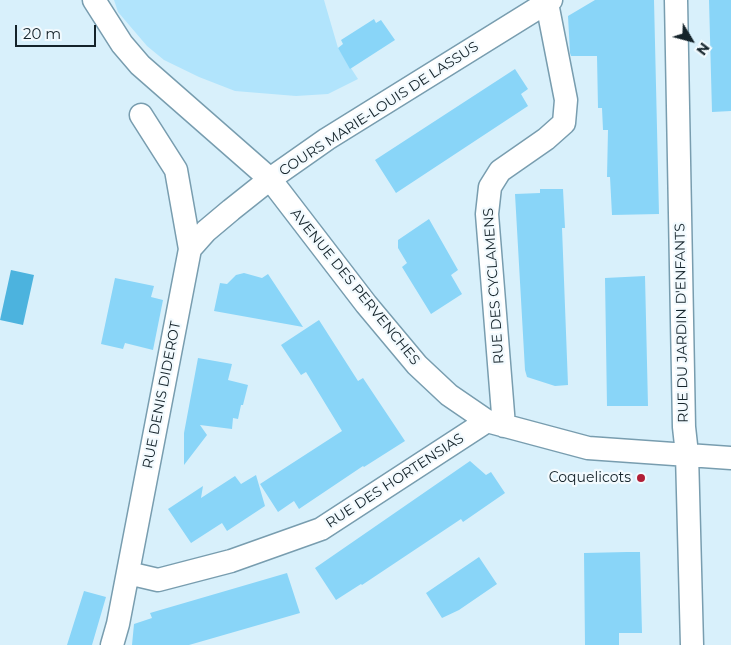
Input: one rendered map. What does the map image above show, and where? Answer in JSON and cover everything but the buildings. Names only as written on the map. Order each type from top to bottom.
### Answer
[{"type":"street","name":"COURS MARIE-LOUIS DE LASSUS","points":[[94,0],[122,44],[140,65],[270,179],[327,140],[549,1]]},
{"type":"street","name":"RUE DU JARDIN D'ENFANTS","points":[[676,0],[684,427],[687,454],[692,645]]},
{"type":"street","name":"RUE DES CYCLAMENS","points":[[496,424],[487,214],[490,187],[500,171],[546,139],[564,123],[566,100],[549,1]]},
{"type":"street","points":[[141,115],[176,170],[190,250]]},
{"type":"street","name":"RUE DENIS DIDEROT","points":[[112,645],[128,573],[190,250],[206,231],[270,179]]},
{"type":"street","name":"AVENUE DES PERVENCHES","points":[[270,179],[366,304],[417,365],[449,395],[496,424],[588,448],[731,458]]},
{"type":"street","name":"RUE DES HORTENSIAS","points":[[128,573],[158,580],[231,561],[321,529],[496,424]]},
{"type":"shaded area","points":[[114,0],[324,0],[338,48],[358,79],[328,94],[296,96],[235,91],[199,77],[164,60],[147,46],[118,12]]},
{"type":"water","points":[[11,270],[34,275],[23,325],[0,320]]},
{"type":"place","name":"Coquelicots","points":[[641,478]]}]
